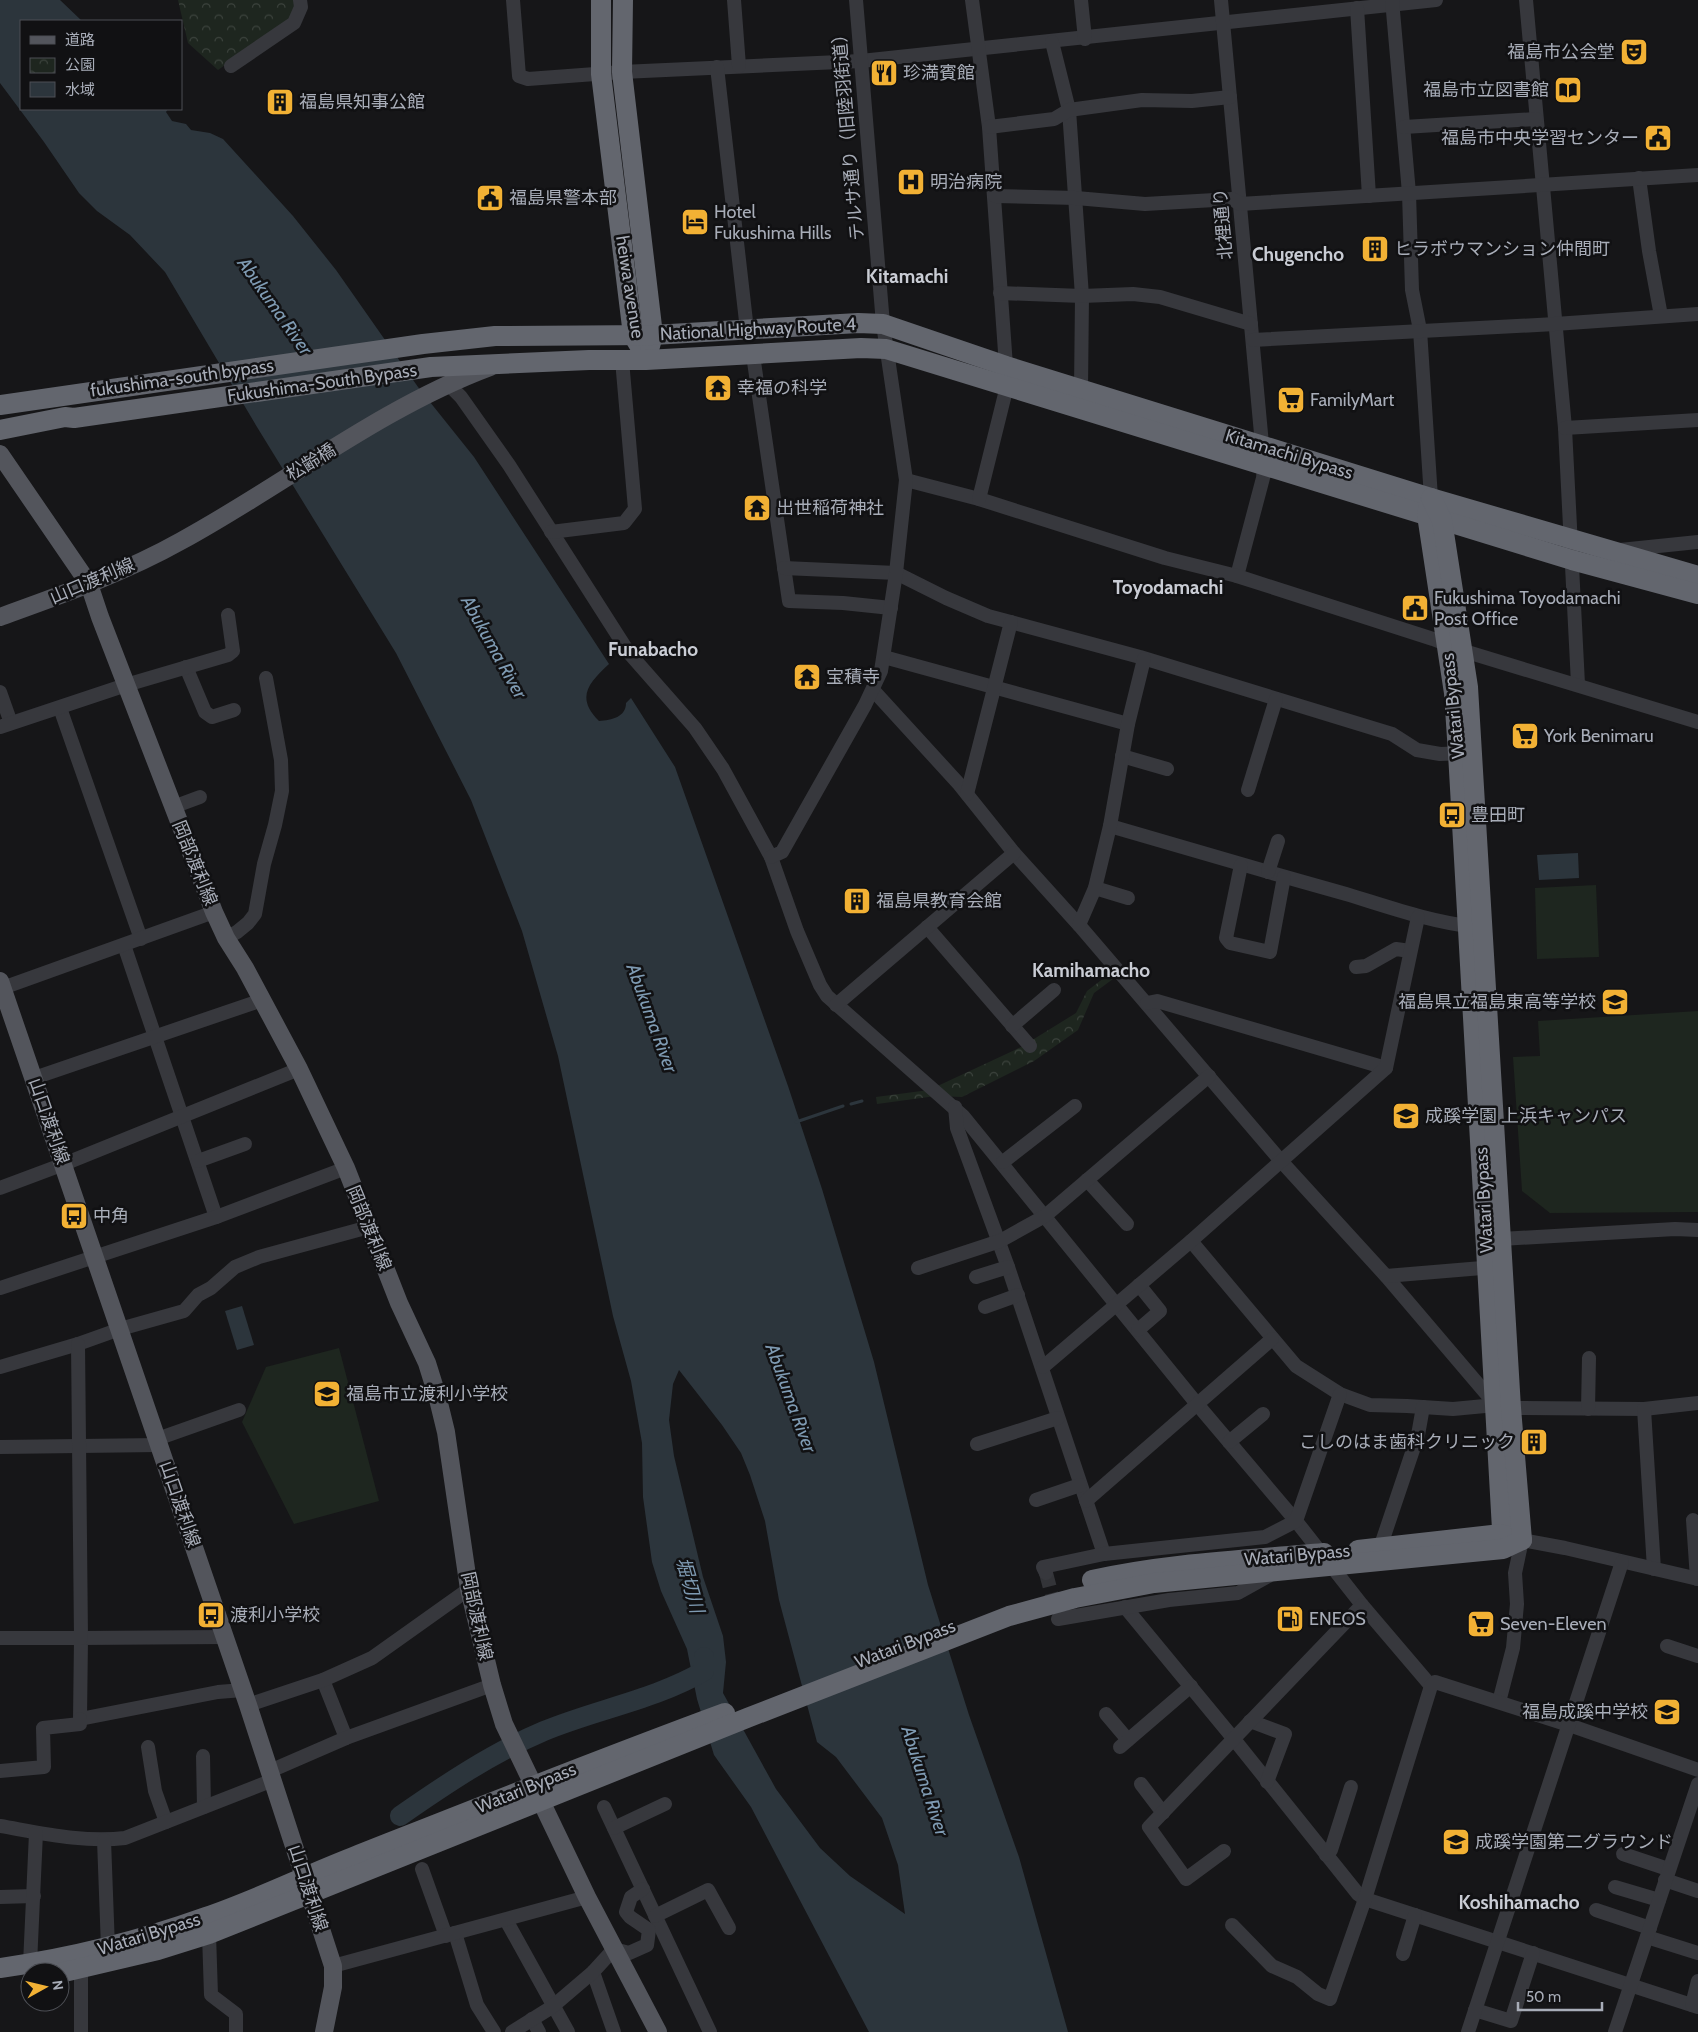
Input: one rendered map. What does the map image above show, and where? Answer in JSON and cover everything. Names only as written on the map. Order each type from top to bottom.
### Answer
[{"type":"highway","name":"heiwa avenue","points":[[601,0],[601,74],[643,335]]},
{"type":"highway","name":"heiwa avenue","points":[[623,0],[622,72],[646,360]]},
{"type":"highway","name":"National Highway Route 4","points":[[643,335],[858,323],[883,324]]},
{"type":"highway","name":"Kitamachi Bypass","points":[[883,324],[1006,366],[1263,446],[1433,511]]},
{"type":"highway","name":"fukushima-south bypass","points":[[3,405],[60,395],[423,344],[495,336],[643,335]]},
{"type":"highway","name":"National Highway Route 4","points":[[646,360],[861,348],[886,349]]},
{"type":"highway","name":"Kitamachi Bypass","points":[[886,349],[1264,466],[1572,550],[1698,594]]},
{"type":"highway","name":"Fukushima-South Bypass","points":[[6,429],[65,417],[74,418],[432,367],[501,363],[646,360]]},
{"type":"highway","name":"Watari Bypass","points":[[1433,511],[1455,648],[1466,753],[1495,1267],[1497,1406],[1502,1542]]},
{"type":"highway","name":"Kitamachi Bypass","points":[[1572,550],[1615,551],[1698,576]]},
{"type":"highway","name":"Watari Bypass","points":[[1475,927],[1501,1239],[1495,1267]]},
{"type":"highway","name":"Watari Bypass","points":[[55,1962],[108,1948],[306,1885],[1006,1611],[1037,1593],[1120,1574],[1192,1564],[1327,1560],[1522,1540],[1497,1406]]},
{"type":"highway","name":"Watari Bypass","points":[[1006,1611],[1117,1588],[1187,1579],[1277,1571],[1380,1548],[1502,1542]]},
{"type":"highway","name":"Watari Bypass","points":[[70,1971],[158,1950],[209,1934],[306,1885]]},
{"type":"highway","name":"Watari Bypass","points":[[0,1968],[20,1969]]},
{"type":"highway","name":"Watari Bypass","points":[[0,1981],[20,1974]]},
{"type":"main road","points":[[445,385],[501,363]]},
{"type":"main road","name":"松齢橋","points":[[183,540],[356,435],[445,385]]},
{"type":"main road","name":"岡部渡利線","points":[[0,454],[90,584],[100,617],[214,912],[226,938],[245,968],[299,1069],[346,1168],[400,1303],[427,1363],[437,1395],[446,1432],[469,1589],[492,1685],[506,1731],[587,1897],[658,2032]]},
{"type":"main road","name":"山口渡利線","points":[[0,617],[90,584],[183,540]]},
{"type":"main road","name":"山口渡利線","points":[[1,986],[64,1164],[272,1776],[332,1966],[333,1987],[324,2032]]},
{"type":"street","points":[[232,66],[294,22],[301,7],[300,0]]},
{"type":"street","points":[[513,0],[519,76],[528,79],[622,72],[862,61],[978,48],[1085,39],[1357,8],[1392,2],[1436,0]]},
{"type":"street","points":[[734,0],[740,66]]},
{"type":"street","name":"テルサ通り（旧陸羽街道）","points":[[771,858],[782,852],[873,690],[884,656],[896,573],[906,480],[883,324],[856,0]]},
{"type":"street","points":[[972,0],[989,127],[1006,366]]},
{"type":"street","points":[[1082,0],[1085,39]]},
{"type":"street","name":"北裡通り","points":[[1221,0],[1264,466],[1263,478],[1237,576]]},
{"type":"street","points":[[1526,0],[1565,428],[1578,684]]},
{"type":"street","points":[[1392,2],[1409,193],[1412,290],[1420,330],[1433,511]]},
{"type":"street","points":[[1357,8],[1369,196]]},
{"type":"street","points":[[1052,42],[1069,110],[1082,296],[1080,389]]},
{"type":"street","points":[[717,67],[747,330]]},
{"type":"street","points":[[989,127],[1054,119],[1069,110],[1142,100],[1192,100],[1230,97]]},
{"type":"street","points":[[1404,127],[1536,119]]},
{"type":"street","points":[[995,196],[1076,198],[1145,204],[1232,199],[1240,204],[1698,175]]},
{"type":"street","points":[[1639,178],[1661,316]]},
{"type":"street","points":[[1000,293],[1082,296],[1133,294],[1160,297],[1251,324]]},
{"type":"street","points":[[1253,340],[1555,324],[1698,314]]},
{"type":"street","points":[[753,354],[789,600],[891,608]]},
{"type":"street","points":[[551,532],[624,523],[635,509],[622,360]]},
{"type":"street","points":[[445,385],[461,397],[509,465],[629,654],[695,728],[719,763],[771,858],[797,932],[820,985],[836,1005],[955,1108],[1003,1162],[1196,1404],[1296,1521],[1362,1605],[1431,1686]]},
{"type":"street","points":[[979,500],[1007,386]]},
{"type":"street","points":[[1565,428],[1698,420]]},
{"type":"street","points":[[906,480],[979,500],[1165,558],[1237,576],[1455,648],[1698,722]]},
{"type":"street","points":[[1615,551],[1698,542]]},
{"type":"street","points":[[784,568],[896,573],[946,598],[1011,622],[1144,659],[1392,734],[1417,750],[1440,754],[1466,753]]},
{"type":"street","points":[[0,692],[6,725],[126,685],[228,656],[232,651],[228,615]]},
{"type":"street","points":[[967,794],[1011,622]]},
{"type":"street","points":[[884,656],[1128,724]]},
{"type":"street","points":[[1080,925],[1095,888],[1110,826],[1128,724],[1144,659]]},
{"type":"street","points":[[186,667],[205,712],[212,717],[234,710]]},
{"type":"street","points":[[226,938],[248,923],[255,914],[264,864],[282,791],[282,768],[266,678]]},
{"type":"street","points":[[873,690],[967,794],[1014,853],[1080,925],[1281,1161],[1386,1276],[1497,1406]]},
{"type":"street","points":[[1248,790],[1276,699]]},
{"type":"street","points":[[60,708],[142,939]]},
{"type":"street","points":[[1122,756],[1167,769]]},
{"type":"street","points":[[173,808],[200,797]]},
{"type":"street","points":[[1110,826],[1418,917],[1475,927]]},
{"type":"street","points":[[1268,872],[1278,841]]},
{"type":"street","points":[[836,1005],[1014,853]]},
{"type":"street","points":[[1241,865],[1226,938],[1230,943],[1270,952],[1284,877]]},
{"type":"street","points":[[1095,888],[1128,898]]},
{"type":"street","points":[[1,986],[142,939],[214,912]]},
{"type":"street","points":[[1042,1367],[1191,1241],[1386,1068],[1418,917]]},
{"type":"street","points":[[927,927],[1030,1046]]},
{"type":"street","points":[[124,945],[216,1217]]},
{"type":"street","points":[[1356,967],[1366,966],[1396,949],[1410,950]]},
{"type":"street","points":[[1012,1026],[1054,990]]},
{"type":"street","points":[[34,1078],[262,1000]]},
{"type":"street","points":[[1147,1003],[1157,1002],[1386,1068]]},
{"type":"street","points":[[0,1188],[299,1069]]},
{"type":"street","points":[[918,1268],[1000,1241],[1045,1216],[1210,1076]]},
{"type":"street","points":[[1003,1162],[1075,1106]]},
{"type":"street","points":[[955,1108],[957,1128],[1000,1241],[1104,1554]]},
{"type":"street","points":[[198,1161],[246,1144]]},
{"type":"street","points":[[0,1288],[216,1217],[346,1168]]},
{"type":"street","points":[[1087,1180],[1127,1224]]},
{"type":"street","points":[[0,1367],[184,1311],[198,1295],[211,1288],[234,1266],[259,1257],[369,1227]]},
{"type":"street","points":[[1501,1239],[1675,1229],[1698,1230]]},
{"type":"street","points":[[1191,1241],[1296,1366],[1340,1394],[1370,1406],[1453,1409],[1497,1406],[1644,1409],[1698,1403]]},
{"type":"street","points":[[976,1277],[1008,1267]]},
{"type":"street","points":[[1386,1276],[1495,1267]]},
{"type":"street","points":[[1138,1330],[1160,1311],[1139,1285]]},
{"type":"street","points":[[985,1307],[1018,1295]]},
{"type":"street","points":[[1086,1501],[1272,1339]]},
{"type":"street","points":[[0,1771],[44,1767],[43,1728],[80,1724],[78,1344]]},
{"type":"street","points":[[1588,1409],[1589,1358]]},
{"type":"street","points":[[1046,1573],[1043,1566],[1104,1554],[1265,1537],[1296,1521],[1340,1394]]},
{"type":"street","points":[[1380,1548],[1418,1435],[1422,1407]]},
{"type":"street","points":[[1644,1409],[1654,1569]]},
{"type":"street","points":[[0,1447],[79,1447],[158,1442],[239,1410]]},
{"type":"street","points":[[1229,1442],[1263,1414]]},
{"type":"street","points":[[977,1444],[1058,1418]]},
{"type":"street","points":[[1036,1500],[1080,1485]]},
{"type":"street","points":[[1499,1702],[1513,1648],[1517,1604],[1515,1573],[1522,1540],[1565,1548],[1697,1579],[1693,1520]]},
{"type":"street","points":[[1502,1542],[1515,1573]]},
{"type":"street","points":[[1468,2032],[1622,1562]]},
{"type":"street","points":[[1058,1619],[1169,1600],[1238,1593],[1277,1571]]},
{"type":"street","points":[[80,1719],[218,1692],[245,1698],[323,1680],[372,1658],[469,1589]]},
{"type":"street","points":[[1224,1851],[1186,1879],[1149,1827],[1362,1605]]},
{"type":"street","points":[[1125,1607],[1191,1686],[1326,1855],[1364,1899],[1695,2006],[1698,1981]]},
{"type":"street","points":[[0,1638],[224,1637]]},
{"type":"street","points":[[1667,1646],[1698,1656]]},
{"type":"street","points":[[323,1680],[346,1738]]},
{"type":"street","points":[[1232,1925],[1272,1966],[1297,1977],[1318,1994],[1330,1999],[1364,1899],[1431,1686],[1435,1682],[1569,1725],[1698,1770]]},
{"type":"street","points":[[0,1826],[36,1833],[104,1840],[125,1838],[204,1807],[272,1776],[346,1738],[492,1685]]},
{"type":"street","points":[[1106,1714],[1124,1743],[1191,1686]]},
{"type":"street","points":[[1250,1721],[1285,1734],[1267,1782]]},
{"type":"street","points":[[148,1747],[155,1791],[166,1822]]},
{"type":"street","points":[[203,1756],[204,1807]]},
{"type":"street","points":[[1140,1784],[1163,1813]]},
{"type":"street","points":[[1615,2032],[1698,1784]]},
{"type":"street","points":[[1326,1855],[1331,1850],[1351,1788]]},
{"type":"street","points":[[614,1828],[665,1804]]},
{"type":"street","points":[[604,1807],[710,2032]]},
{"type":"street","points":[[30,1962],[36,1833]]},
{"type":"street","points":[[104,1840],[108,1948]]},
{"type":"street","points":[[1623,1854],[1698,1891]]},
{"type":"street","points":[[422,1869],[477,2006],[494,2032]]},
{"type":"street","points":[[1615,1888],[1659,1900]]},
{"type":"street","points":[[512,2032],[552,2007],[593,1972],[614,1949],[630,1952],[647,1945],[650,1930],[630,1917],[626,1912],[631,1897],[643,1889]]},
{"type":"street","points":[[656,1916],[708,1890],[730,1928]]},
{"type":"street","points":[[0,1897],[34,1896]]},
{"type":"street","points":[[332,1966],[587,1897]]},
{"type":"street","points":[[1596,1910],[1698,1953]]},
{"type":"street","points":[[1403,1954],[1416,1915]]},
{"type":"street","points":[[506,1920],[552,2007],[568,2032]]},
{"type":"street","points":[[209,1934],[211,1995],[236,2014],[236,2032]]},
{"type":"street","points":[[1475,2010],[1511,2021],[1533,1953]]},
{"type":"street","points":[[81,1969],[81,2032]]},
{"type":"street","points":[[593,1972],[614,2032]]},
{"type":"street","points":[[532,2018],[539,2032]]},
{"type":"green space","points":[[178,0],[295,0],[296,5],[290,19],[218,70],[188,43]]},
{"type":"green space","points":[[1596,885],[1599,957],[1537,959],[1535,888]]},
{"type":"green space","points":[[1113,971],[1117,976],[1094,993],[1078,1030],[1034,1061],[962,1097],[936,1096],[877,1104],[876,1097],[929,1090],[1021,1047],[1076,1013],[1087,991]]},
{"type":"green space","points":[[1698,1011],[1698,1212],[1550,1213],[1522,1191],[1513,1057],[1540,1056],[1538,1021]]},
{"type":"green space","points":[[339,1348],[379,1501],[294,1524],[242,1422],[266,1367]]},
{"type":"water","points":[[0,0],[60,0],[81,20],[20,20],[20,110],[0,83]]},
{"type":"water","name":"Abukuma River","points":[[20,110],[167,110],[166,112],[172,121],[186,124],[191,130],[210,133],[223,139],[293,216],[336,270],[418,387],[474,457],[609,664],[591,684],[588,691],[586,697],[592,712],[599,721],[613,719],[624,712],[626,703],[631,698],[675,767],[788,1086],[822,1189],[874,1362],[928,1585],[969,1715],[1019,1857],[1068,2032],[869,2032],[751,1807],[714,1755],[697,1699],[687,1649],[661,1591],[652,1562],[643,1497],[642,1443],[631,1381],[613,1316],[558,1056],[522,931],[471,800],[396,653],[257,427],[165,272],[130,235],[97,211],[79,193]],"holes":[[[679,1370],[722,1425],[741,1453],[765,1521],[779,1600],[817,1742],[836,1757],[882,1818],[898,1865],[905,1914],[850,1876],[820,1848],[776,1789],[723,1693],[726,1662],[723,1636],[703,1577],[674,1456],[669,1420],[673,1384]]]},
{"type":"water","points":[[1578,853],[1579,878],[1539,880],[1537,855]]},
{"type":"water","points":[[242,1306],[254,1345],[237,1350],[225,1311]]},
{"type":"waterway","points":[[851,1104],[862,1101]]},
{"type":"waterway","points":[[796,1122],[843,1106]]},
{"type":"waterway","name":"堀切川","points":[[400,1816],[435,1792],[506,1749],[564,1723],[645,1697],[685,1681],[704,1671],[704,1657]]},
{"type":"tunnel","points":[[1046,1573],[1056,1611]]},
{"type":"place","name":"福島市公会堂","points":[[1634,52]]},
{"type":"place","name":"珍満賓館","points":[[884,73]]},
{"type":"place","name":"福島市立図書館","points":[[1568,90]]},
{"type":"place","name":"福島県知事公館","points":[[280,102]]},
{"type":"place","name":"福島市中央学習センター","points":[[1658,138]]},
{"type":"place","name":"明治病院","points":[[911,182]]},
{"type":"place","name":"福島県警本部","points":[[490,198]]},
{"type":"place","name":"Hotel Fukushima Hills","points":[[695,222]]},
{"type":"place","name":"ヒラボウマンション仲間町","points":[[1375,249]]},
{"type":"place","name":"幸福の科学","points":[[718,388]]},
{"type":"place","name":"FamilyMart","points":[[1291,400]]},
{"type":"place","name":"出世稲荷神社","points":[[757,508]]},
{"type":"place","name":"Fukushima Toyodamachi Post Office","points":[[1415,608]]},
{"type":"place","name":"宝積寺","points":[[807,677]]},
{"type":"place","name":"York Benimaru","points":[[1525,736]]},
{"type":"place","name":"豊田町","points":[[1452,815]]},
{"type":"place","name":"福島県教育会館","points":[[857,901]]},
{"type":"place","name":"福島県立福島東高等学校","points":[[1615,1002]]},
{"type":"place","name":"成蹊学園 上浜キャンパス","points":[[1406,1116]]},
{"type":"place","name":"中角","points":[[74,1216]]},
{"type":"place","name":"福島市立渡利小学校","points":[[327,1394]]},
{"type":"place","name":"こしのはま歯科クリニック","points":[[1534,1442]]},
{"type":"place","name":"渡利小学校","points":[[211,1615]]},
{"type":"place","name":"ENEOS","points":[[1290,1619]]},
{"type":"place","name":"Seven-Eleven","points":[[1481,1624]]},
{"type":"place","name":"福島成蹊中学校","points":[[1667,1712]]},
{"type":"place","name":"成蹊学園第二グラウンド","points":[[1456,1842]]},
{"type":"district","name":"Chugencho","points":[[1298,254]]},
{"type":"district","name":"Kitamachi","points":[[907,276]]},
{"type":"district","name":"Toyodamachi","points":[[1168,587]]},
{"type":"district","name":"Funabacho","points":[[653,649]]},
{"type":"district","name":"Kamihamacho","points":[[1091,970]]},
{"type":"district","name":"Koshihamacho","points":[[1519,1902]]}]
